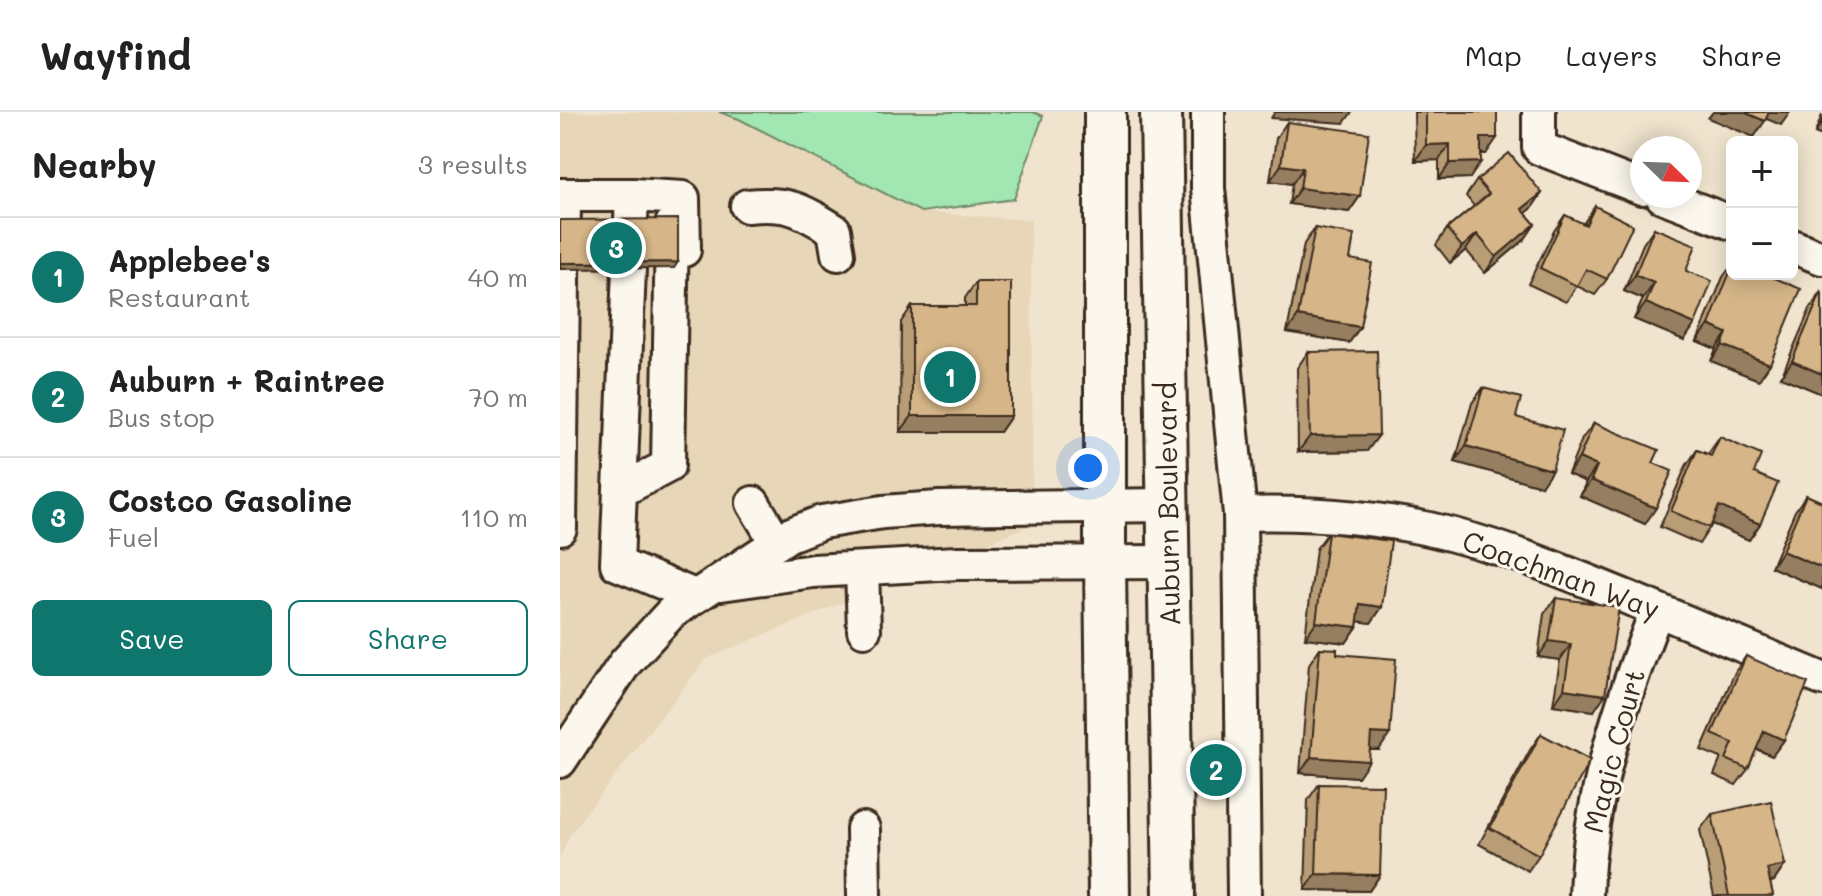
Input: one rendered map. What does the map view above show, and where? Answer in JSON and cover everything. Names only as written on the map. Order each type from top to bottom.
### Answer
[{"type":"main road","points":[[1105,112],[1109,896]]},
{"type":"main road","name":"Auburn Boulevard","points":[[1161,112],[1174,896]]},
{"type":"street","points":[[1208,112],[1208,188],[1240,514],[1244,896]]},
{"type":"street","points":[[1539,112],[1539,148],[1630,183]]},
{"type":"street","points":[[590,550],[564,199],[619,195],[683,198],[684,250]]},
{"type":"street","points":[[619,195],[668,466],[620,491]]},
{"type":"street","points":[[590,550],[620,491],[619,195]]},
{"type":"street","points":[[590,550],[619,195]]},
{"type":"street","points":[[747,206],[777,203],[805,212],[834,230],[838,254]]},
{"type":"street","points":[[1693,208],[1726,221]]},
{"type":"street","points":[[1798,248],[1822,258]]},
{"type":"street","points":[[753,503],[777,543]]},
{"type":"street","points":[[560,761],[625,663],[671,613],[789,535],[822,522],[883,512],[939,508],[1168,505]]},
{"type":"street","name":"Coachman Way","points":[[1240,514],[1286,512],[1343,516],[1427,529],[1510,551],[1822,679]]},
{"type":"street","points":[[590,550],[702,591],[813,571],[957,563],[1169,562]]},
{"type":"street","points":[[862,569],[864,630]]},
{"type":"street","name":"Magic Court","points":[[1586,896],[1594,816],[1611,741],[1657,610]]},
{"type":"street","points":[[863,829],[864,896]]},
{"type":"shaded area","points":[[560,112],[719,112],[753,124],[921,212],[1031,220],[1033,524],[706,659],[570,834],[560,857]]},
{"type":"green space","points":[[719,112],[1033,112],[1043,116],[1014,199],[921,212],[739,119]]},
{"type":"building","points":[[1426,112],[1497,112],[1497,138],[1481,138],[1481,162],[1450,163],[1450,144],[1426,145]]},
{"type":"building","points":[[1744,112],[1769,112],[1765,121]]},
{"type":"building","points":[[1287,122],[1369,133],[1360,196],[1300,188],[1303,168],[1281,165]]},
{"type":"building","points":[[1509,153],[1542,193],[1522,209],[1535,224],[1496,257],[1477,234],[1462,247],[1447,229],[1489,194],[1477,180]]},
{"type":"building","points":[[1595,206],[1633,225],[1607,279],[1586,269],[1577,286],[1540,268],[1565,215],[1586,225]]},
{"type":"building","points":[[678,219],[678,262],[560,263],[560,220]]},
{"type":"building","points":[[1315,228],[1354,235],[1350,259],[1372,263],[1360,327],[1298,316]]},
{"type":"building","points":[[1654,228],[1696,245],[1686,271],[1712,281],[1695,324],[1646,303],[1654,283],[1635,275]]},
{"type":"building","points":[[1727,280],[1779,280],[1801,289],[1770,364],[1722,345],[1727,333],[1709,325]]},
{"type":"building","points":[[976,282],[1011,282],[1011,416],[912,416],[912,306],[976,306]]},
{"type":"building","points":[[1822,293],[1822,374],[1792,361]]},
{"type":"building","points":[[1377,351],[1379,435],[1310,436],[1308,352]]},
{"type":"building","points":[[1483,388],[1521,398],[1516,417],[1563,430],[1552,470],[1466,446]]},
{"type":"building","points":[[1594,423],[1659,450],[1653,463],[1672,471],[1656,508],[1591,480],[1597,466],[1579,458]]},
{"type":"building","points":[[1720,437],[1761,455],[1754,473],[1778,483],[1760,524],[1719,506],[1710,528],[1671,511],[1697,450],[1711,456]]},
{"type":"building","points":[[1806,495],[1822,502],[1822,568],[1782,551]]},
{"type":"building","points":[[1328,533],[1391,541],[1382,607],[1360,604],[1357,627],[1316,622]]},
{"type":"building","points":[[1556,598],[1619,607],[1605,695],[1564,689],[1571,644],[1549,641]]},
{"type":"building","points":[[1320,648],[1337,649],[1337,654],[1396,659],[1390,734],[1371,733],[1369,761],[1311,757]]},
{"type":"building","points":[[1746,656],[1808,683],[1784,740],[1764,731],[1748,769],[1726,759],[1733,743],[1712,734]]},
{"type":"building","points":[[1541,734],[1590,760],[1539,855],[1490,828]]},
{"type":"building","points":[[1319,784],[1383,785],[1380,875],[1316,874]]},
{"type":"building","points":[[1771,801],[1785,865],[1767,869],[1773,895],[1729,896],[1712,814]]},
{"type":"place","name":"Costco Gasoline","points":[[616,248]]},
{"type":"place","name":"Applebee's","points":[[950,377]]},
{"type":"place","name":"Auburn + Raintree","points":[[1216,770]]}]
